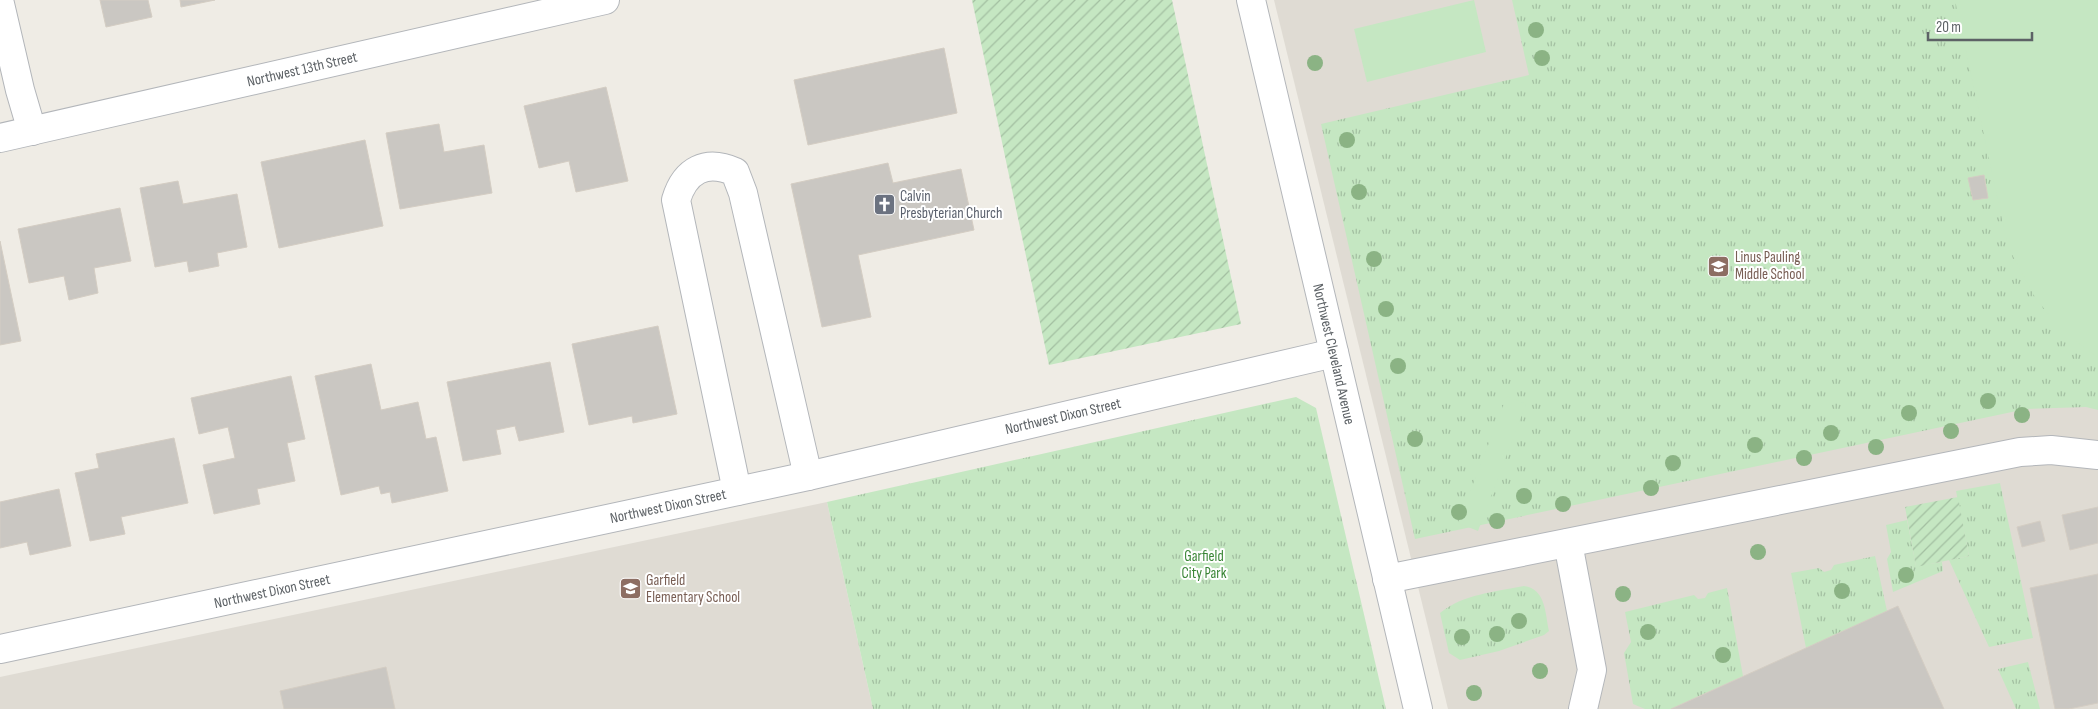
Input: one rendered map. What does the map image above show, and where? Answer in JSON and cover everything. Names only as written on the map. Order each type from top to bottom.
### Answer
[{"type":"street","name":"Northwest 13th Street","points":[[0,138],[605,0]]},
{"type":"street","name":"Northwest Cleveland Avenue","points":[[1251,0],[1418,709]]},
{"type":"street","points":[[0,4],[20,90],[32,131]]},
{"type":"street","points":[[737,491],[676,200],[680,186],[688,176],[699,170],[722,166],[735,172],[744,194],[808,476]]},
{"type":"street","name":"Northwest Dixon Street","points":[[0,649],[808,476],[1334,353]]},
{"type":"street","points":[[1387,579],[2020,452],[2051,450],[2098,455]]},
{"type":"street","points":[[1568,543],[1592,670],[1583,709]]},
{"type":"shaded area","name":"Linus Pauling Middle School","points":[[1274,0],[2098,0],[2098,709],[1448,709]]},
{"type":"shaded area","name":"Garfield Elementary School","points":[[827,502],[873,709],[0,709],[0,677]]},
{"type":"green space","points":[[972,0],[1172,0],[1241,324],[1049,365]]},
{"type":"green space","points":[[1474,0],[1486,52],[1367,82],[1354,29]]},
{"type":"green space","name":"Linus Pauling Middle School","points":[[1512,0],[2098,0],[2098,410],[2086,407],[2026,409],[1415,539],[1321,124],[1529,75]]},
{"type":"green space","points":[[1955,0],[2098,0],[2098,357],[2075,341],[2049,315],[2035,297],[2008,247]]},
{"type":"green space","points":[[1507,396],[1526,404],[1478,531],[1458,523]]},
{"type":"green space","name":"Garfield City Park","points":[[1296,397],[1316,408],[1386,709],[873,709],[827,502]]},
{"type":"green space","points":[[2000,483],[2033,638],[1989,647],[1949,560],[1969,556],[1956,491]]},
{"type":"green space","points":[[1958,497],[1969,556],[1916,567],[1905,507]]},
{"type":"green space","points":[[1907,520],[1916,566],[1942,562],[1943,571],[1893,592],[1887,559],[1891,552],[1886,525]]},
{"type":"green space","points":[[1875,556],[1887,611],[1806,648],[1791,573],[1819,568],[1824,572],[1831,570],[1834,565]]},
{"type":"green space","points":[[1524,586],[1531,588],[1541,597],[1549,631],[1544,635],[1499,651],[1460,660],[1449,653],[1440,613],[1469,598]]},
{"type":"green space","points":[[1727,588],[1743,676],[1671,709],[1645,709],[1633,704],[1624,653],[1631,642],[1625,612],[1694,595],[1698,599],[1705,598],[1708,593]]},
{"type":"green space","points":[[2028,662],[2040,709],[2016,709],[1998,669]]},
{"type":"building","points":[[100,0],[148,0],[152,17],[106,27]]},
{"type":"building","points":[[180,0],[215,0],[181,7]]},
{"type":"building","points":[[944,48],[957,113],[808,145],[794,80]]},
{"type":"building","points":[[606,87],[628,181],[576,192],[569,161],[539,168],[524,106]]},
{"type":"building","points":[[439,124],[444,152],[484,145],[492,193],[400,209],[386,133]]},
{"type":"building","points":[[365,140],[383,226],[279,248],[261,162]]},
{"type":"building","points":[[888,163],[893,183],[961,169],[974,230],[858,255],[871,317],[822,327],[791,184]]},
{"type":"building","points":[[1984,175],[1988,198],[1973,200],[1968,178]]},
{"type":"building","points":[[178,181],[183,204],[237,194],[247,247],[217,253],[219,266],[189,272],[187,261],[155,267],[140,188]]},
{"type":"building","points":[[120,208],[131,261],[94,268],[98,293],[69,300],[64,276],[29,283],[18,229]]},
{"type":"building","points":[[0,241],[21,341],[0,345]]},
{"type":"building","points":[[658,326],[677,414],[633,423],[632,416],[589,425],[572,344]]},
{"type":"building","points":[[550,362],[564,432],[519,441],[515,426],[496,430],[501,454],[463,461],[447,382]]},
{"type":"building","points":[[371,364],[381,410],[418,402],[426,439],[436,437],[448,491],[392,503],[390,492],[381,494],[379,486],[341,495],[315,376]]},
{"type":"building","points":[[291,376],[305,439],[287,443],[295,481],[257,489],[260,504],[214,514],[203,465],[235,458],[228,427],[199,434],[191,398]]},
{"type":"building","points":[[174,438],[188,503],[121,517],[125,534],[90,541],[75,473],[99,468],[96,454]]},
{"type":"building","points":[[59,489],[71,546],[30,555],[27,542],[0,548],[0,502]]},
{"type":"building","points":[[2098,507],[2098,543],[2070,550],[2062,515]]},
{"type":"building","points":[[2040,521],[2045,541],[2022,547],[2017,527]]},
{"type":"building","points":[[2098,574],[2098,703],[2069,709],[2055,709],[2030,588]]},
{"type":"building","points":[[1898,606],[1944,709],[1671,709],[1806,648]]},
{"type":"building","points":[[386,667],[395,709],[284,709],[280,691]]},
{"type":"place","name":"Calvin Presbyterian Church","points":[[884,205]]},
{"type":"place","name":"Linus Pauling Middle School","points":[[1719,266]]},
{"type":"place","name":"Garfield Elementary School","points":[[630,589]]}]
